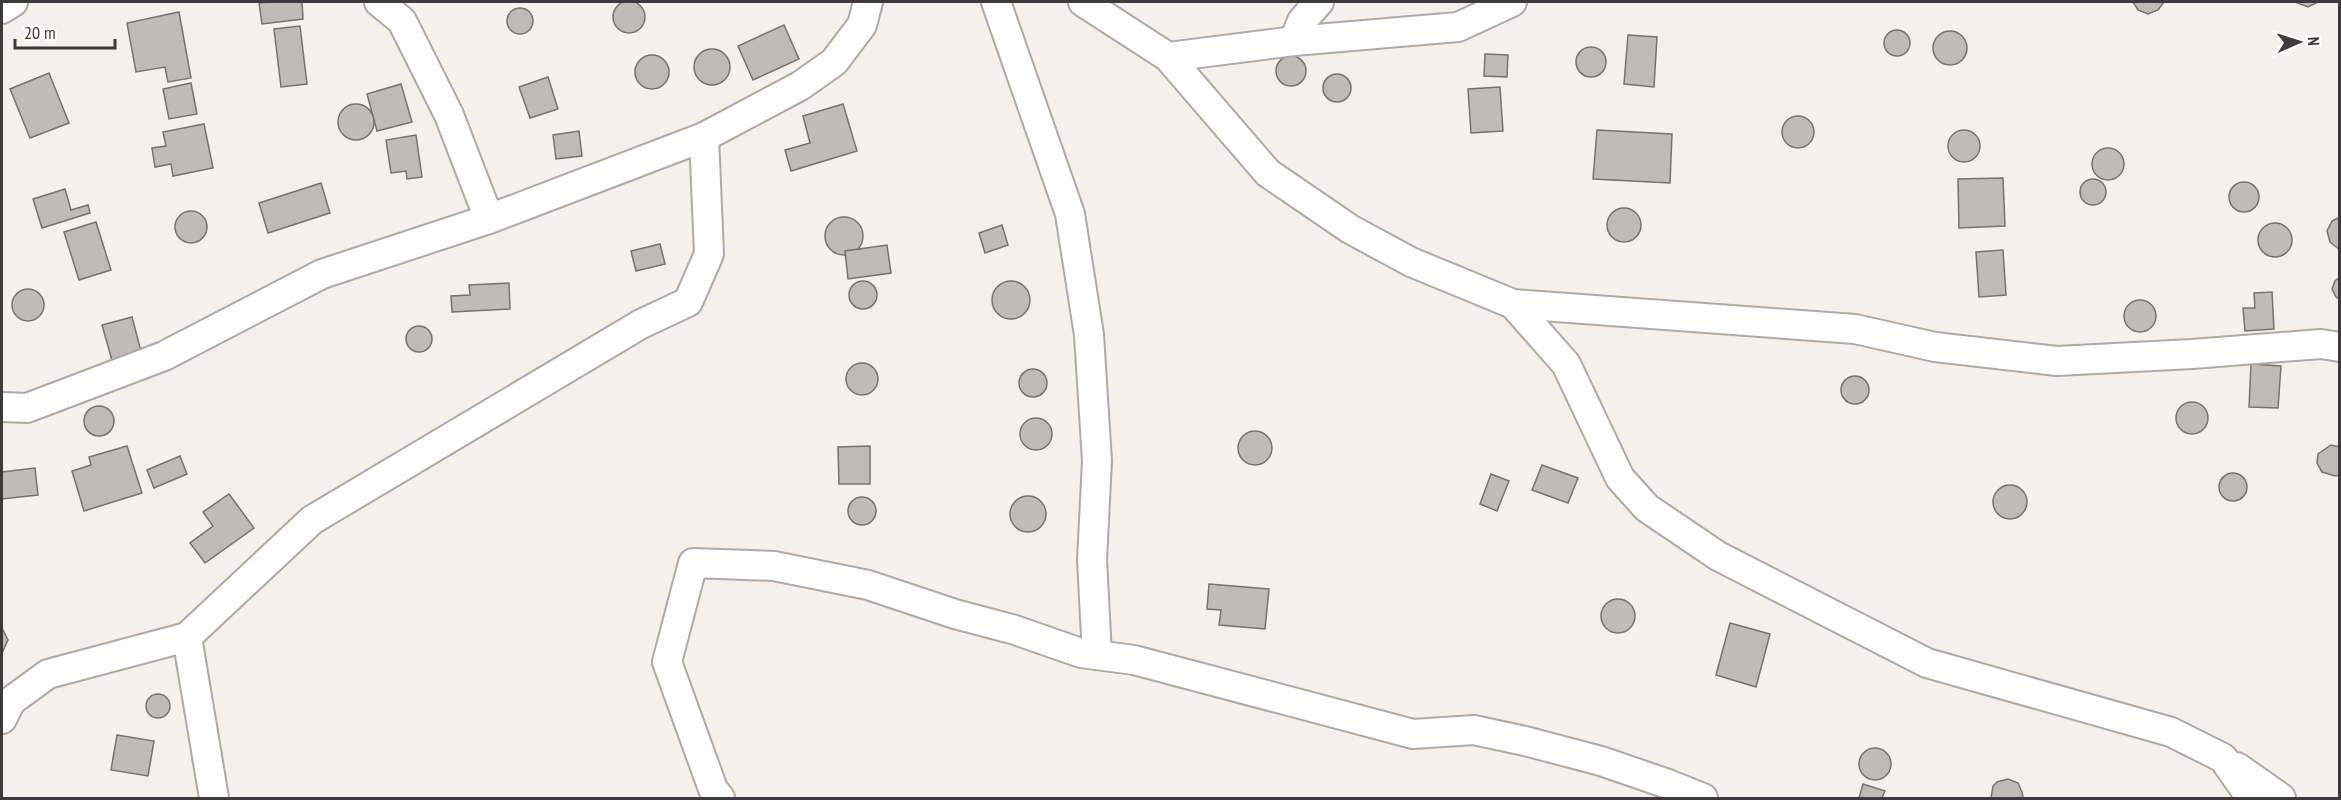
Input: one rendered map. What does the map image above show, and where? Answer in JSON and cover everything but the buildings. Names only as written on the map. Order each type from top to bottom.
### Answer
[{"type":"street","points":[[2,9],[13,2]]},
{"type":"street","points":[[379,2],[402,21],[449,116],[489,219]]},
{"type":"street","points":[[2,407],[27,408],[164,356],[322,274],[489,219],[704,137],[801,87],[834,62],[862,25],[868,2]]},
{"type":"street","points":[[996,2],[1070,214],[1089,335],[1097,461],[1092,560],[1097,655]]},
{"type":"street","points":[[1083,2],[1168,57],[1268,173],[1350,229],[1411,262],[1514,304],[1855,329],[1935,347],[2057,361],[2321,344],[2340,347]]},
{"type":"street","points":[[1294,41],[1302,21],[1319,2]]},
{"type":"street","points":[[1168,57],[1294,41],[1458,27],[1512,2]]},
{"type":"street","points":[[2,719],[11,701],[48,674],[187,637],[312,520],[631,330],[688,302],[709,254],[704,137]]},
{"type":"street","points":[[1514,304],[1566,364],[1620,478],[1647,508],[1718,556],[1928,663],[2170,732],[2223,758],[2282,798]]},
{"type":"street","points":[[720,798],[713,789],[666,662],[693,563],[774,566],[868,585],[955,614],[1015,630],[1081,653],[1134,660],[1413,734],[1474,730],[1525,741],[1601,761],[1703,798]]},
{"type":"street","points":[[187,637],[214,798]]},
{"type":"street","points":[[2223,758],[2251,798]]}]
